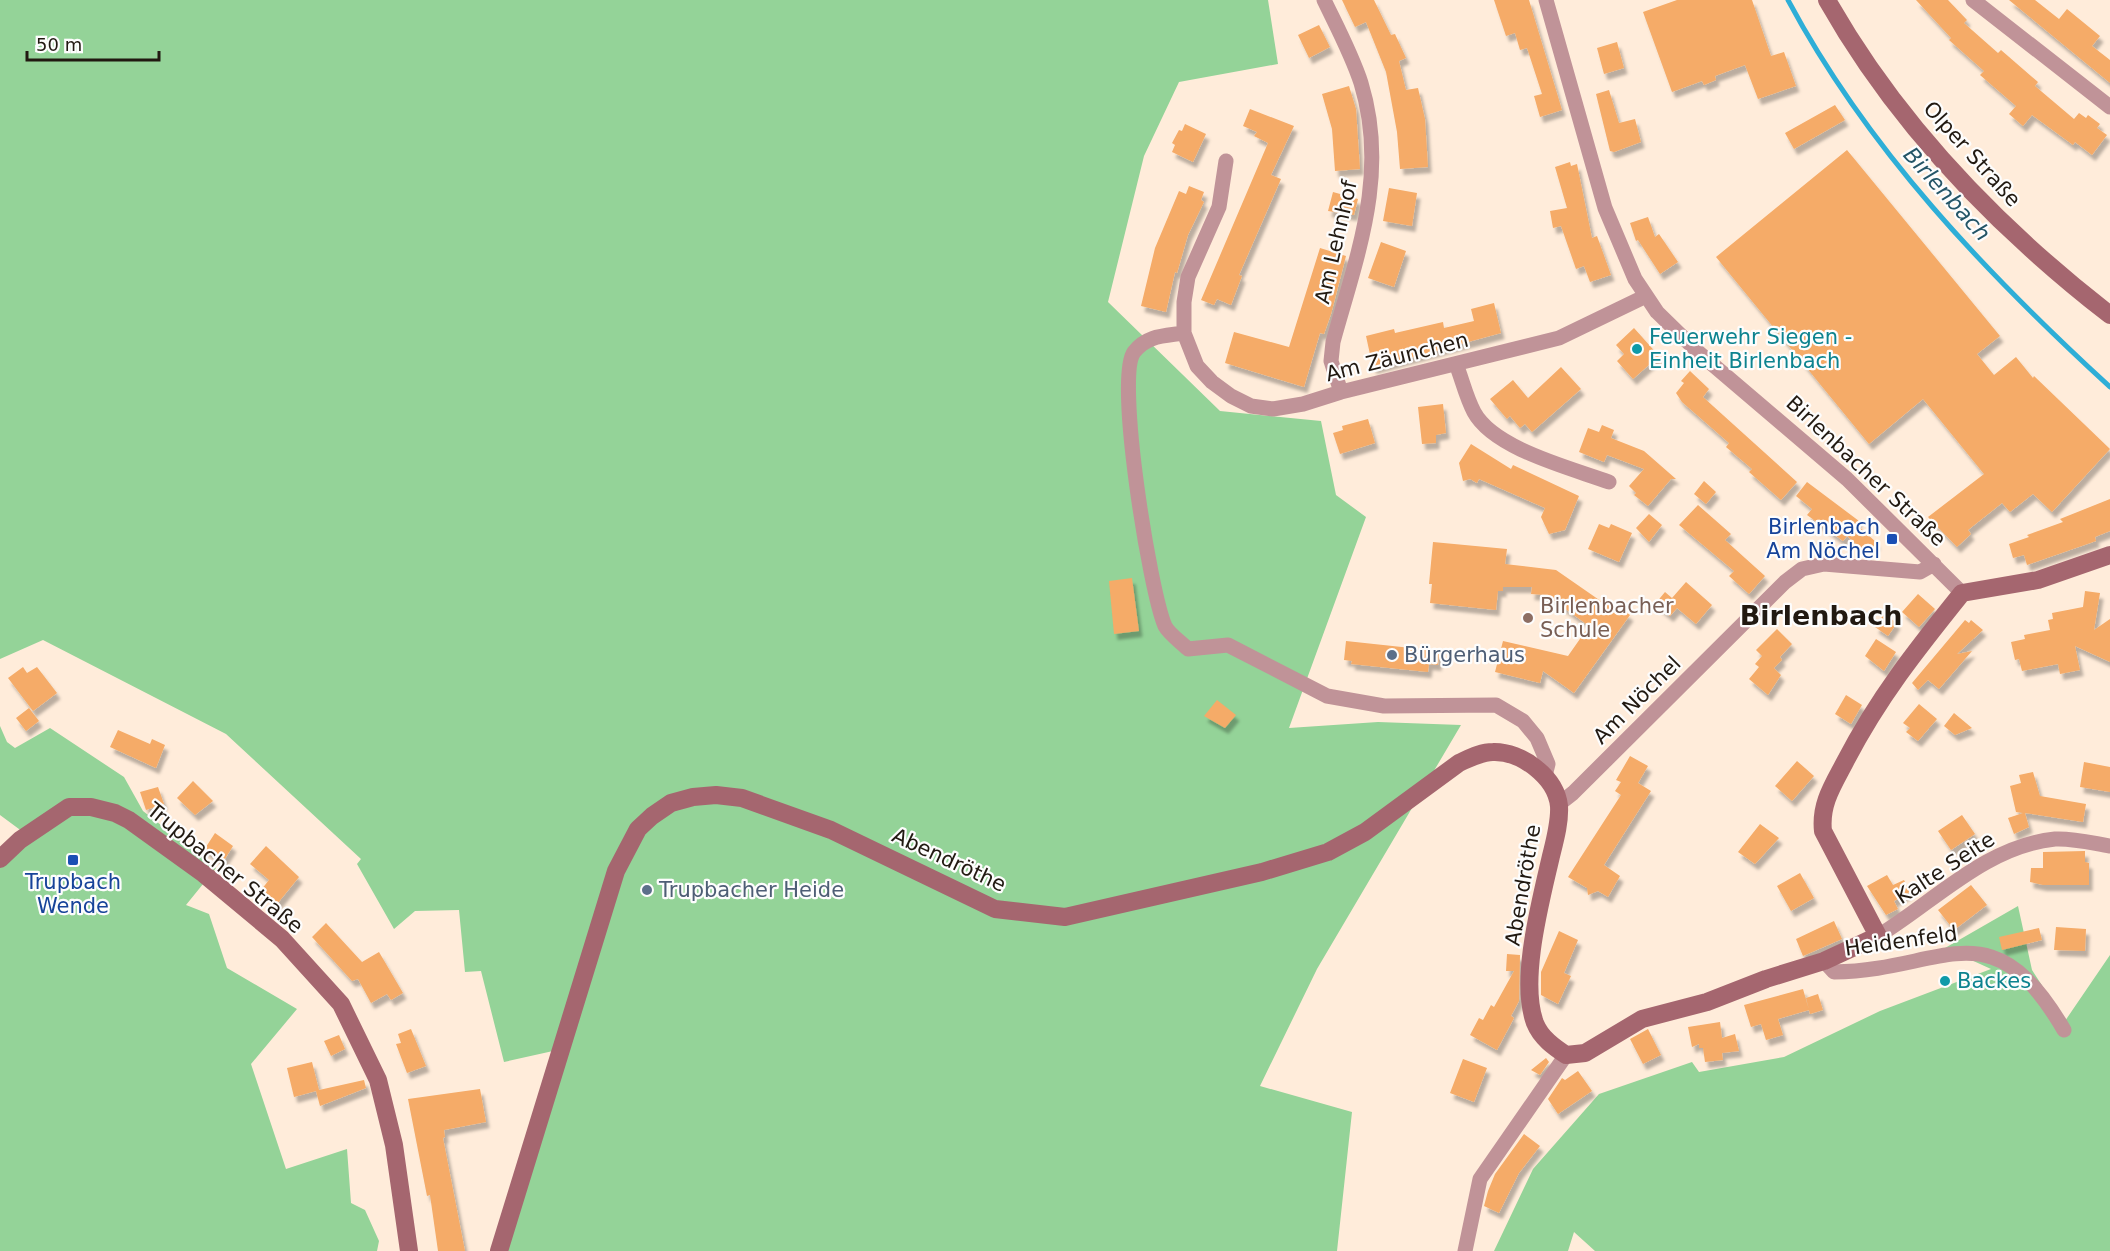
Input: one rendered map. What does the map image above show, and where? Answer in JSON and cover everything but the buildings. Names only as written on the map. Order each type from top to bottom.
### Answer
[{"type":"street","name":"Am Lehnhof","points":[[1324,0],[1361,82],[1370,117],[1372,148],[1373,180],[1370,205],[1333,342],[1331,361],[1341,392]]},
{"type":"street","name":"Birlenbacher Straße","points":[[1546,0],[1605,208],[1635,279],[1646,296],[1672,328],[1847,479],[1962,593]]},
{"type":"street","name":"Olper Straße","points":[[1827,0],[1842,26],[1894,101],[1953,174],[2018,237],[2110,315]]},
{"type":"street","points":[[1972,0],[2110,107]]},
{"type":"street","name":"Am Zäunchen","points":[[1226,161],[1219,207],[1188,277],[1184,302],[1184,333],[1197,366],[1231,396],[1251,406],[1273,409],[1303,404],[1341,392],[1559,338],[1646,296]]},
{"type":"street","points":[[1184,333],[1148,338],[1134,352],[1128,364],[1131,440],[1141,519],[1166,627],[1188,649],[1228,645],[1327,696],[1384,706],[1496,705],[1523,721],[1537,738],[1548,764],[1545,776]]},
{"type":"street","points":[[1456,364],[1474,413],[1492,433],[1515,446],[1609,482]]},
{"type":"street","points":[[1465,1251],[1480,1179],[1566,1055],[1585,1053],[1642,1019],[1707,1002],[1766,979],[1824,961],[1878,936],[1823,831],[1823,804],[1860,733],[1894,678],[1962,593],[2038,580],[2110,555]]},
{"type":"street","name":"Am Nöchel","points":[[1559,804],[1785,582],[1802,568],[1824,564],[1920,572],[1934,564]]},
{"type":"street","name":"Abendröthe","points":[[499,1251],[616,871],[638,829],[651,816],[671,803],[693,797],[716,795],[742,798],[831,830],[995,909],[1065,917],[1181,892],[1329,852],[1365,832],[1459,763],[1475,755],[1493,752],[1509,754],[1525,761],[1545,776],[1559,804],[1557,829],[1536,929],[1531,1001],[1535,1024],[1548,1043],[1566,1055]]},
{"type":"street","name":"Trupbacher Straße","points":[[0,859],[20,840],[69,807],[90,807],[115,813],[129,820],[204,874],[282,939],[341,1004],[378,1080],[394,1145],[409,1251]]},
{"type":"street","name":"Kalte Seite","points":[[1878,936],[1976,868],[2005,853],[2031,843],[2057,839],[2110,846]]},
{"type":"street","name":"Heidenfeld","points":[[1824,961],[1834,972],[1856,972],[1966,951],[1995,957],[2027,976],[2051,1007],[2064,1030]]},
{"type":"green space","points":[[0,0],[1268,0],[1278,64],[1179,82],[1144,156],[1108,302],[1220,411],[1321,421],[1336,495],[1366,517],[1289,728],[1378,722],[1461,725],[1317,969],[1260,1086],[1352,1112],[1337,1251],[502,1251],[553,1051],[504,1062],[481,971],[465,972],[459,910],[415,911],[394,929],[357,864],[361,859],[226,734],[43,640],[0,659]]},
{"type":"green space","points":[[0,726],[7,742],[15,748],[50,728],[124,777],[143,811],[216,868],[186,905],[209,914],[227,968],[297,1009],[251,1064],[286,1169],[347,1149],[351,1203],[365,1210],[379,1241],[377,1251],[0,1251],[0,857],[23,832],[0,815]]},
{"type":"green space","points":[[2018,906],[2032,970],[2065,1021],[2110,955],[2110,1251],[1595,1251],[1574,1232],[1568,1251],[1494,1251],[1533,1169],[1599,1094],[1692,1062],[1699,1072],[1784,1057],[1880,1011],[1991,969],[1945,948]]},
{"type":"waterway","name":"Birlenbach","points":[[1788,0],[1820,55],[1855,108],[1932,207],[2019,300],[2110,387]]},
{"type":"place","name":"Feuerwehr Siegen - Einheit Birlenbach","points":[[1637,349]]},
{"type":"place","name":"Birlenbach Am Nöchel","points":[[1892,539]]},
{"type":"place","name":"Birlenbacher Schule","points":[[1528,618]]},
{"type":"place","name":"Bürgerhaus","points":[[1392,655]]},
{"type":"place","name":"Trupbach Wende","points":[[73,860]]},
{"type":"place","name":"Trupbacher Heide","points":[[647,890]]},
{"type":"place","name":"Backes","points":[[1945,981]]},
{"type":"district","name":"Birlenbach","points":[[1821,615]]}]
